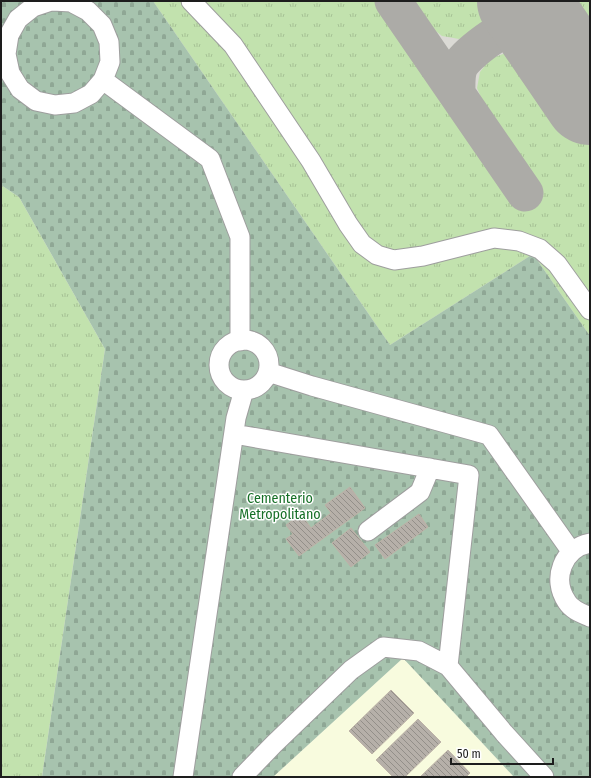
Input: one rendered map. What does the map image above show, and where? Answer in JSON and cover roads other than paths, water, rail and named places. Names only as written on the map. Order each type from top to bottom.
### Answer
[{"type":"lane","points":[[52,1],[71,2],[88,11],[102,25],[109,42],[110,62],[104,80],[91,94],[74,103],[55,105],[36,101],[20,89],[10,73],[6,54],[9,35],[18,19],[33,7],[52,1]]},
{"type":"lane","points":[[191,1],[233,45],[311,161],[348,224],[362,244],[377,255],[394,260],[422,256],[494,238],[519,241],[540,249],[557,264],[590,310]]},
{"type":"lane","points":[[104,80],[210,159],[240,238],[240,341]]},
{"type":"lane","points":[[240,341],[248,341],[256,344],[262,349],[268,363],[268,372],[265,379],[252,389],[236,389],[228,385],[220,372],[219,363],[225,348],[232,343],[240,341]]},
{"type":"lane","points":[[268,372],[312,386],[489,435],[571,551]]},
{"type":"lane","points":[[186,777],[236,418],[244,390]]},
{"type":"lane","points":[[234,434],[468,475],[448,666]]},
{"type":"lane","points":[[368,532],[420,492],[430,468]]},
{"type":"lane","points":[[590,543],[583,544],[571,551],[563,562],[559,576],[561,590],[567,602],[577,612],[590,617]]},
{"type":"lane","points":[[242,777],[351,670],[384,647],[419,651],[448,666],[504,733],[544,777]]},
{"type":"park label","name":"Cementerio Metropolitano","points":[[280,506]]}]
